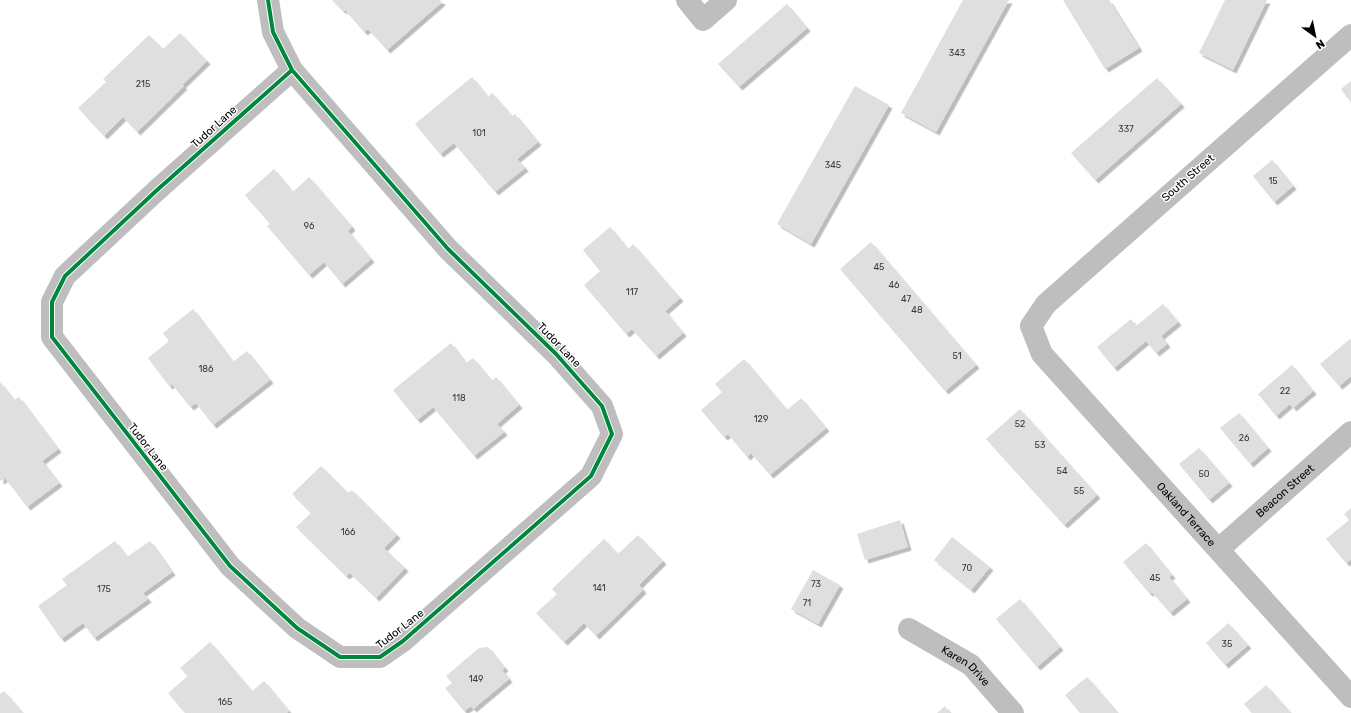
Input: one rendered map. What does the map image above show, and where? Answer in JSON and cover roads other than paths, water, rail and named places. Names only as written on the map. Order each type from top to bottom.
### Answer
[{"type":"street","name":"Tudor Lane","points":[[268,0],[273,32],[292,70],[448,249],[556,354],[592,394],[602,406],[612,434],[591,476],[403,641],[380,657],[340,657],[297,628],[230,566],[52,337],[52,302],[65,276],[156,191],[292,70]]},
{"type":"street","points":[[687,0],[703,20],[726,0]]},
{"type":"street","name":"South Street","points":[[1031,326],[1046,304],[1351,35]]},
{"type":"street","name":"Oakland Terrace","points":[[1031,326],[1042,354],[1220,549],[1351,697]]},
{"type":"street","name":"Beacon Street","points":[[1220,549],[1351,432]]},
{"type":"street","name":"Karen Drive","points":[[909,629],[971,665],[1013,713]]}]
